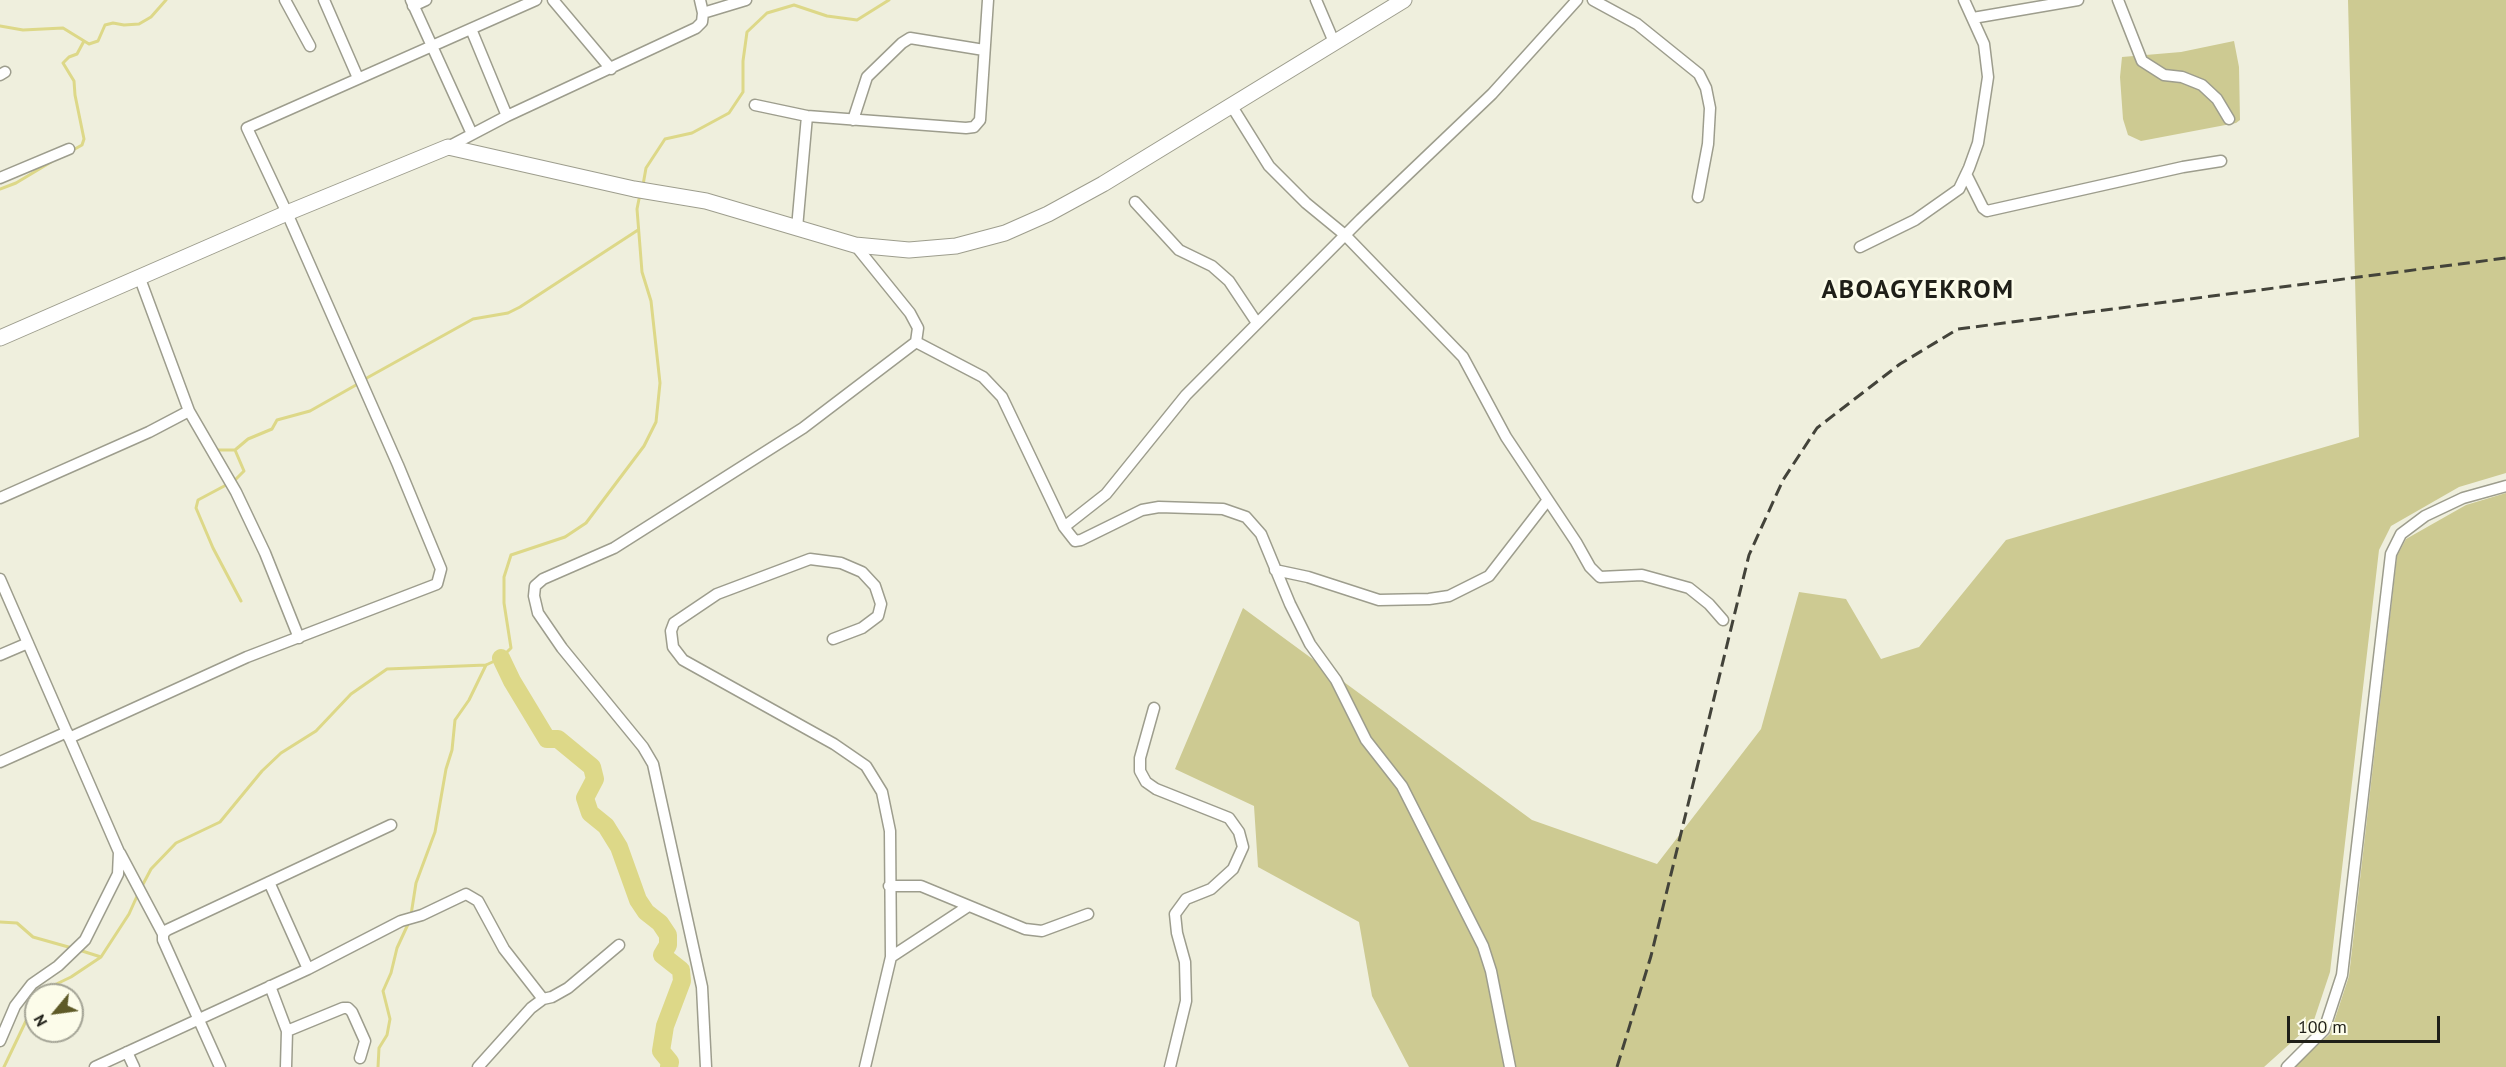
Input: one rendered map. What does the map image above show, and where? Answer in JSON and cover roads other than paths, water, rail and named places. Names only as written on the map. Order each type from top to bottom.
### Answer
[{"type":"street","points":[[285,0],[309,46]]},
{"type":"street","points":[[324,0],[358,78]]},
{"type":"street","points":[[426,0],[412,3],[472,134]]},
{"type":"street","points":[[0,762],[298,638],[437,584],[441,569],[287,213],[247,128],[536,0]]},
{"type":"street","points":[[553,0],[611,69]]},
{"type":"street","points":[[0,338],[139,276],[448,147],[507,116],[696,28],[702,22],[703,13],[700,0]]},
{"type":"street","points":[[703,13],[746,0]]},
{"type":"street","points":[[755,105],[807,116],[974,127],[980,120],[988,0]]},
{"type":"street","points":[[1316,0],[1334,42]]},
{"type":"street","points":[[448,147],[634,189],[706,201],[855,245],[909,250],[956,246],[1005,233],[1048,214],[1102,184],[1404,0]]},
{"type":"street","points":[[1064,527],[1106,494],[1186,395],[1345,235],[1492,94],[1577,0]]},
{"type":"street","points":[[1593,0],[1637,24],[1690,67],[1702,81],[1710,108],[1708,144],[1698,197]]},
{"type":"street","points":[[1860,247],[1916,220],[1959,189],[1966,174],[1978,143],[1988,77],[1984,44],[1964,0]]},
{"type":"street","points":[[1973,18],[2078,0]]},
{"type":"street","points":[[2118,0],[2142,61],[2164,75],[2182,77],[2202,86],[2217,99],[2229,119]]},
{"type":"street","points":[[471,28],[507,116]]},
{"type":"street","points":[[853,120],[867,77],[910,38],[984,50]]},
{"type":"street","points":[[1231,105],[1269,166],[1306,203],[1345,235],[1463,357],[1506,437],[1576,542],[1590,567],[1600,577],[1642,575],[1667,580],[1689,588],[1709,604],[1723,620]]},
{"type":"street","points":[[797,228],[807,116]]},
{"type":"street","points":[[0,178],[69,149]]},
{"type":"street","points":[[1966,174],[1983,208],[1987,211],[2182,167],[2221,161]]},
{"type":"street","points":[[1135,202],[1179,250],[1212,266],[1228,281],[1257,323]]},
{"type":"street","points":[[706,1067],[702,987],[653,764],[643,747],[562,648],[538,613],[534,596],[535,586],[543,579],[614,548],[783,440],[916,342],[918,328],[910,313],[855,245]]},
{"type":"street","points":[[139,276],[189,411],[236,492],[264,553],[298,638]]},
{"type":"street","points":[[916,342],[983,377],[1002,397],[1064,527],[1075,541],[1142,510],[1159,507],[1223,509],[1246,517],[1261,534],[1275,570],[1310,644],[1336,680],[1366,740],[1402,786],[1483,946],[1491,970],[1510,1067]]},
{"type":"street","points":[[0,498],[148,432],[189,411]]},
{"type":"street","points":[[2287,1067],[2324,1030],[2342,975],[2391,554],[2401,534],[2425,516],[2463,498],[2506,486]]},
{"type":"street","points":[[1275,570],[1308,577],[1379,600],[1429,599],[1449,596],[1489,576],[1547,501]]},
{"type":"street","points":[[833,639],[862,628],[878,616],[881,604],[875,586],[862,572],[841,563],[810,559],[717,594],[674,623],[671,631],[673,647],[683,660],[834,744],[866,766],[882,792],[890,831],[891,957],[865,1067]]},
{"type":"street","points":[[0,579],[4,596],[28,643],[119,852],[163,934],[163,940],[220,1067]]},
{"type":"street","points":[[0,655],[28,643]]},
{"type":"street","points":[[1154,708],[1140,758],[1140,771],[1146,782],[1156,789],[1229,818],[1239,832],[1243,847],[1233,869],[1211,889],[1186,899],[1175,914],[1177,933],[1185,962],[1186,1001],[1170,1067]]},
{"type":"street","points":[[163,934],[167,930],[391,825]]},
{"type":"street","points":[[0,1041],[15,1006],[32,984],[58,966],[85,940],[118,874],[119,852]]},
{"type":"street","points":[[269,882],[309,969]]},
{"type":"street","points":[[889,886],[921,886],[967,907],[1025,928],[1042,931],[1088,914]]},
{"type":"street","points":[[95,1067],[199,1017],[309,969],[401,921],[422,915],[466,894],[478,901],[504,949],[543,999]]},
{"type":"street","points":[[891,957],[967,907]]},
{"type":"street","points":[[478,1067],[531,1008],[543,999],[552,997],[568,987],[619,945]]},
{"type":"street","points":[[270,986],[287,1031],[286,1067]]},
{"type":"street","points":[[287,1031],[348,1008],[365,1041],[360,1058]]},
{"type":"street","points":[[128,1052],[134,1067]]},
{"type":"waterway","points":[[0,26],[23,30],[63,28],[89,44],[98,41],[105,25],[139,24],[151,17],[166,0]]},
{"type":"waterway","points":[[643,185],[646,168],[665,139],[692,133],[729,113],[743,92],[743,61],[747,32],[767,13],[794,5],[827,16],[857,20],[889,0]]},
{"type":"waterway","points":[[73,150],[82,145],[84,139],[74,81],[63,63],[69,57],[77,54],[84,41]]},
{"type":"waterway","points":[[0,189],[16,183],[51,162]]},
{"type":"waterway","points":[[141,888],[151,869],[176,843],[220,822],[262,771],[281,753],[316,731],[351,694],[387,669],[486,665],[501,658],[511,648],[504,603],[504,577],[511,555],[565,537],[586,523],[644,446],[656,422],[660,383],[651,301],[642,272],[637,209],[640,194]]},
{"type":"waterway","points":[[365,379],[473,319],[508,313],[520,307],[638,230]]},
{"type":"waterway","points":[[215,450],[235,450],[248,439],[272,429],[277,420],[310,411],[356,385]]},
{"type":"waterway","points":[[235,450],[244,471],[235,480]]},
{"type":"waterway","points":[[228,484],[198,500],[196,508],[213,548],[241,601]]},
{"type":"waterway","points":[[501,658],[547,739],[558,739],[592,767],[595,779],[585,798],[590,813],[606,826],[619,847],[638,900],[668,935],[668,945],[662,955],[681,970],[682,981],[665,1026],[661,1051],[670,1062],[669,1067]]},
{"type":"waterway","points":[[411,915],[416,883],[435,832],[446,769],[452,750],[455,720],[469,700],[486,665]]},
{"type":"waterway","points":[[58,983],[101,957],[129,914],[138,894]]},
{"type":"waterway","points":[[0,922],[17,923],[33,937],[72,948]]},
{"type":"waterway","points":[[378,1067],[379,1048],[387,1035],[390,1019],[383,991],[391,973],[397,948],[409,922]]},
{"type":"waterway","points":[[79,950],[101,957]]},
{"type":"waterway","points":[[4,1067],[24,1025]]},
{"type":"railway","points":[[1617,1067],[1651,956],[1749,555],[1783,480],[1817,428],[1900,364],[1958,329],[2506,258]]},
{"type":"district","name":"ABOAGYEKROM","points":[[1918,291]]}]
